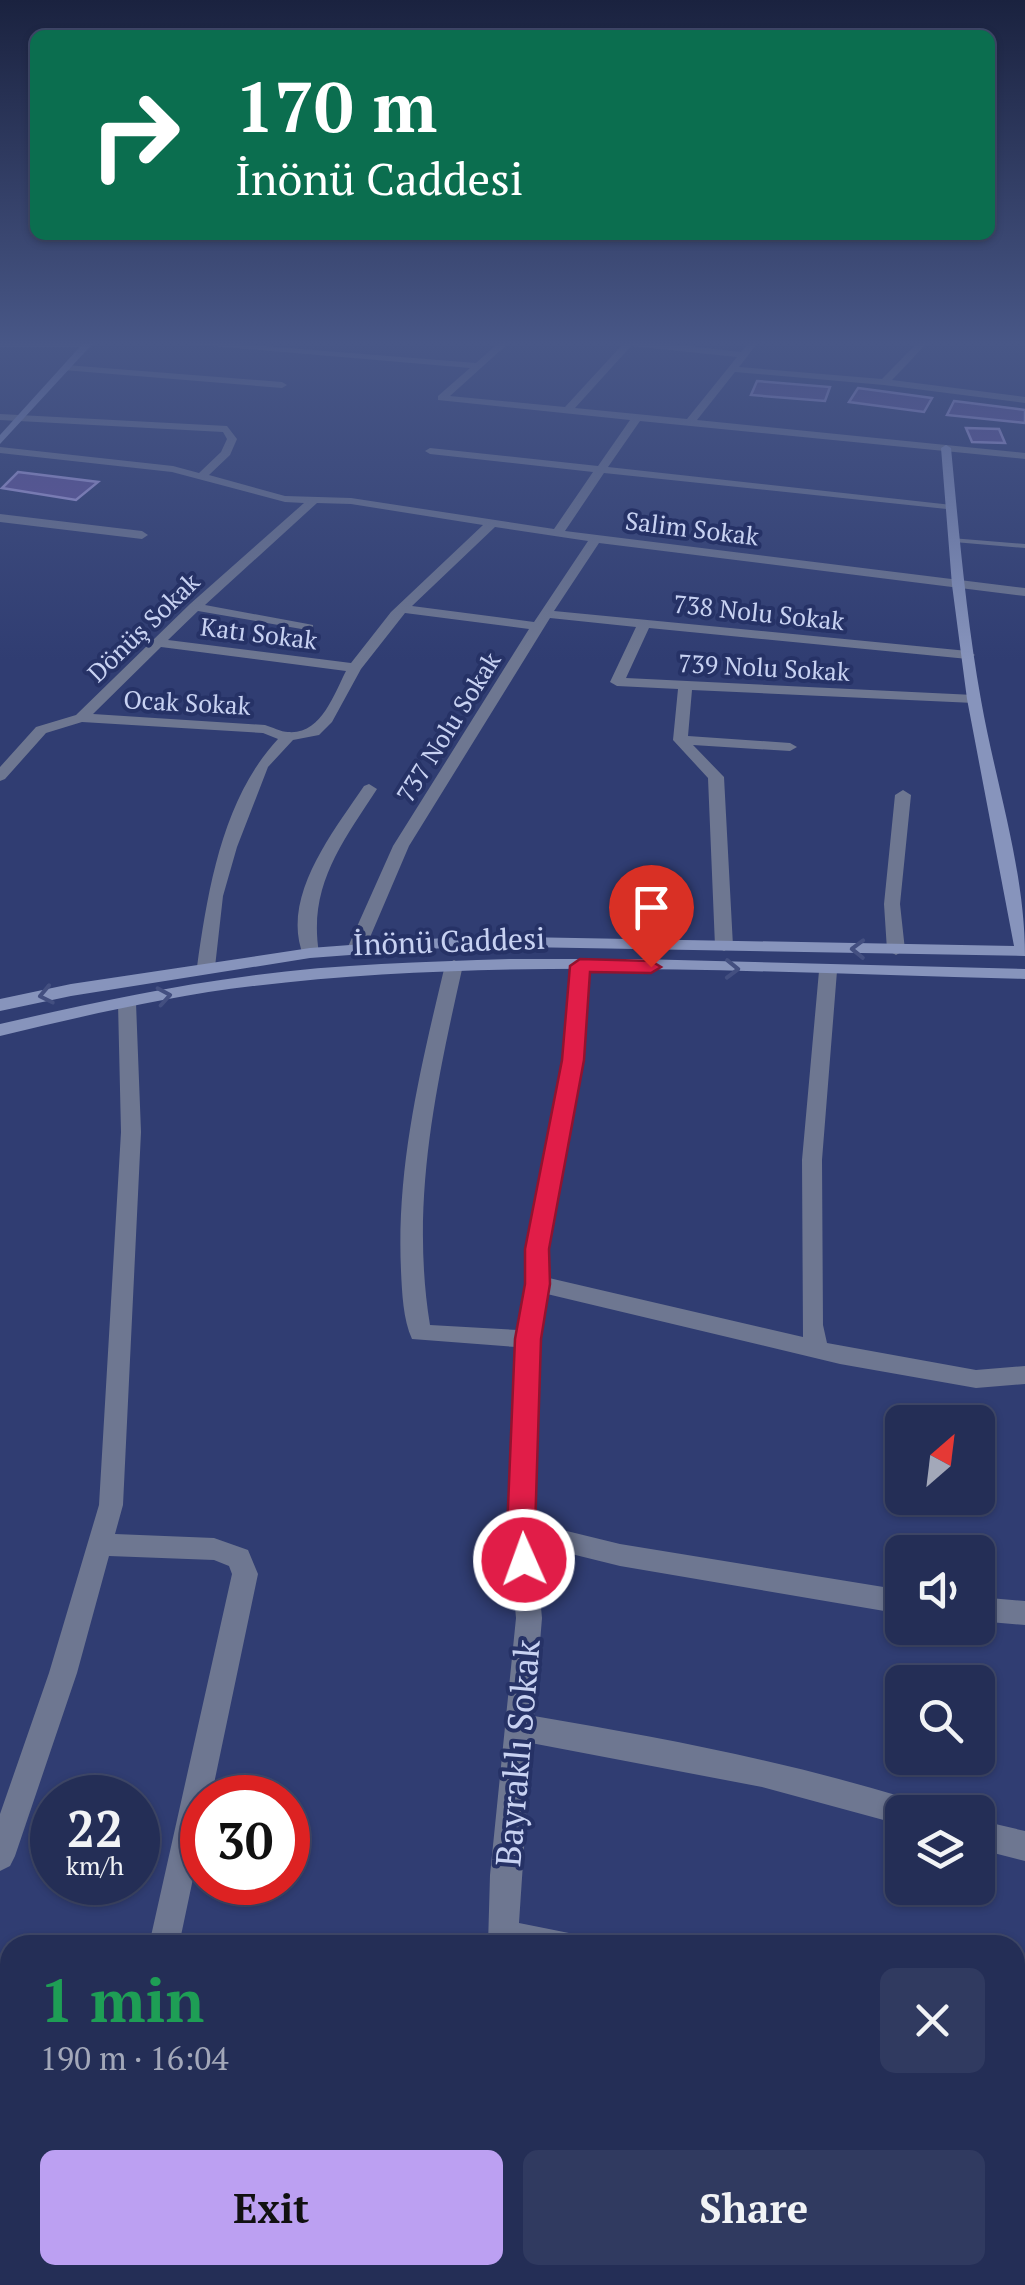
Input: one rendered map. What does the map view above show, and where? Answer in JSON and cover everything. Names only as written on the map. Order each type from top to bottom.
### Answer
[{"type":"main road","points":[[946,448],[958,585],[974,700],[1025,951]]},
{"type":"main road","name":"İnönü Caddesi","points":[[0,1005],[206,967],[310,953],[506,940],[1025,951]]},
{"type":"main road","name":"İnönü Caddesi","points":[[0,1030],[48,1016],[296,977],[454,965],[1025,974]]},
{"type":"street","points":[[203,475],[229,447]]},
{"type":"street","points":[[557,533],[617,447]]},
{"type":"street","points":[[932,447],[1025,456]]},
{"type":"street","name":"Salim Sokak","points":[[0,450],[203,475],[258,494],[351,501],[557,533],[1025,592]]},
{"type":"street","points":[[430,452],[952,508]]},
{"type":"street","name":"Dönüş Sokak","points":[[0,776],[41,730],[81,718],[195,606],[314,499]]},
{"type":"street","points":[[0,518],[142,535]]},
{"type":"street","points":[[206,967],[215,896],[229,846],[261,766],[288,737],[314,732],[327,719],[355,668],[402,609],[492,523]]},
{"type":"street","name":"737 Nolu Sokak","points":[[356,949],[401,846],[596,538]]},
{"type":"street","points":[[195,606],[308,628]]},
{"type":"street","name":"738 Nolu Sokak","points":[[402,609],[644,624],[968,655]]},
{"type":"street","name":"739 Nolu Sokak","points":[[644,624],[616,682],[974,700]]},
{"type":"street","name":"Katı Sokak","points":[[158,643],[355,668]]},
{"type":"street","points":[[685,685],[680,740],[716,777],[724,946]]},
{"type":"street","name":"Ocak Sokak","points":[[81,718],[264,729],[288,737]]},
{"type":"street","points":[[680,740],[790,747]]},
{"type":"street","points":[[310,953],[306,920],[314,890],[369,789]]},
{"type":"street","points":[[896,950],[892,904],[903,795]]},
{"type":"street","points":[[454,965],[421,1121],[408,1229],[414,1303],[420,1333],[528,1339]]},
{"type":"street","name":"Bayraklı Sokak","points":[[504,1935],[505,1875],[529,1618],[521,1531],[528,1339],[538,1284],[537,1249],[573,1060],[580,966]]},
{"type":"street","points":[[817,1350],[812,1325],[812,1160],[828,970]]},
{"type":"street","points":[[0,1856],[8,1808],[63,1673],[112,1505],[131,1132],[127,1003]]},
{"type":"street","points":[[538,1284],[817,1350],[976,1379],[1025,1376]]},
{"type":"street","points":[[521,1531],[620,1555],[885,1599]]},
{"type":"street","points":[[100,1544],[214,1549],[239,1558],[245,1574],[166,1935]]},
{"type":"street","points":[[995,1610],[1025,1613]]},
{"type":"street","points":[[519,1726],[657,1750],[885,1806]]},
{"type":"street","points":[[995,1839],[1025,1846]]},
{"type":"lane","points":[[954,540],[1025,546]]},
{"type":"building","points":[[18,472],[98,482],[76,500],[2,488]]},
{"type":"route","points":[[524,1560],[521,1531],[528,1339],[538,1284],[537,1249],[573,1060],[580,966],[651,967]]}]
